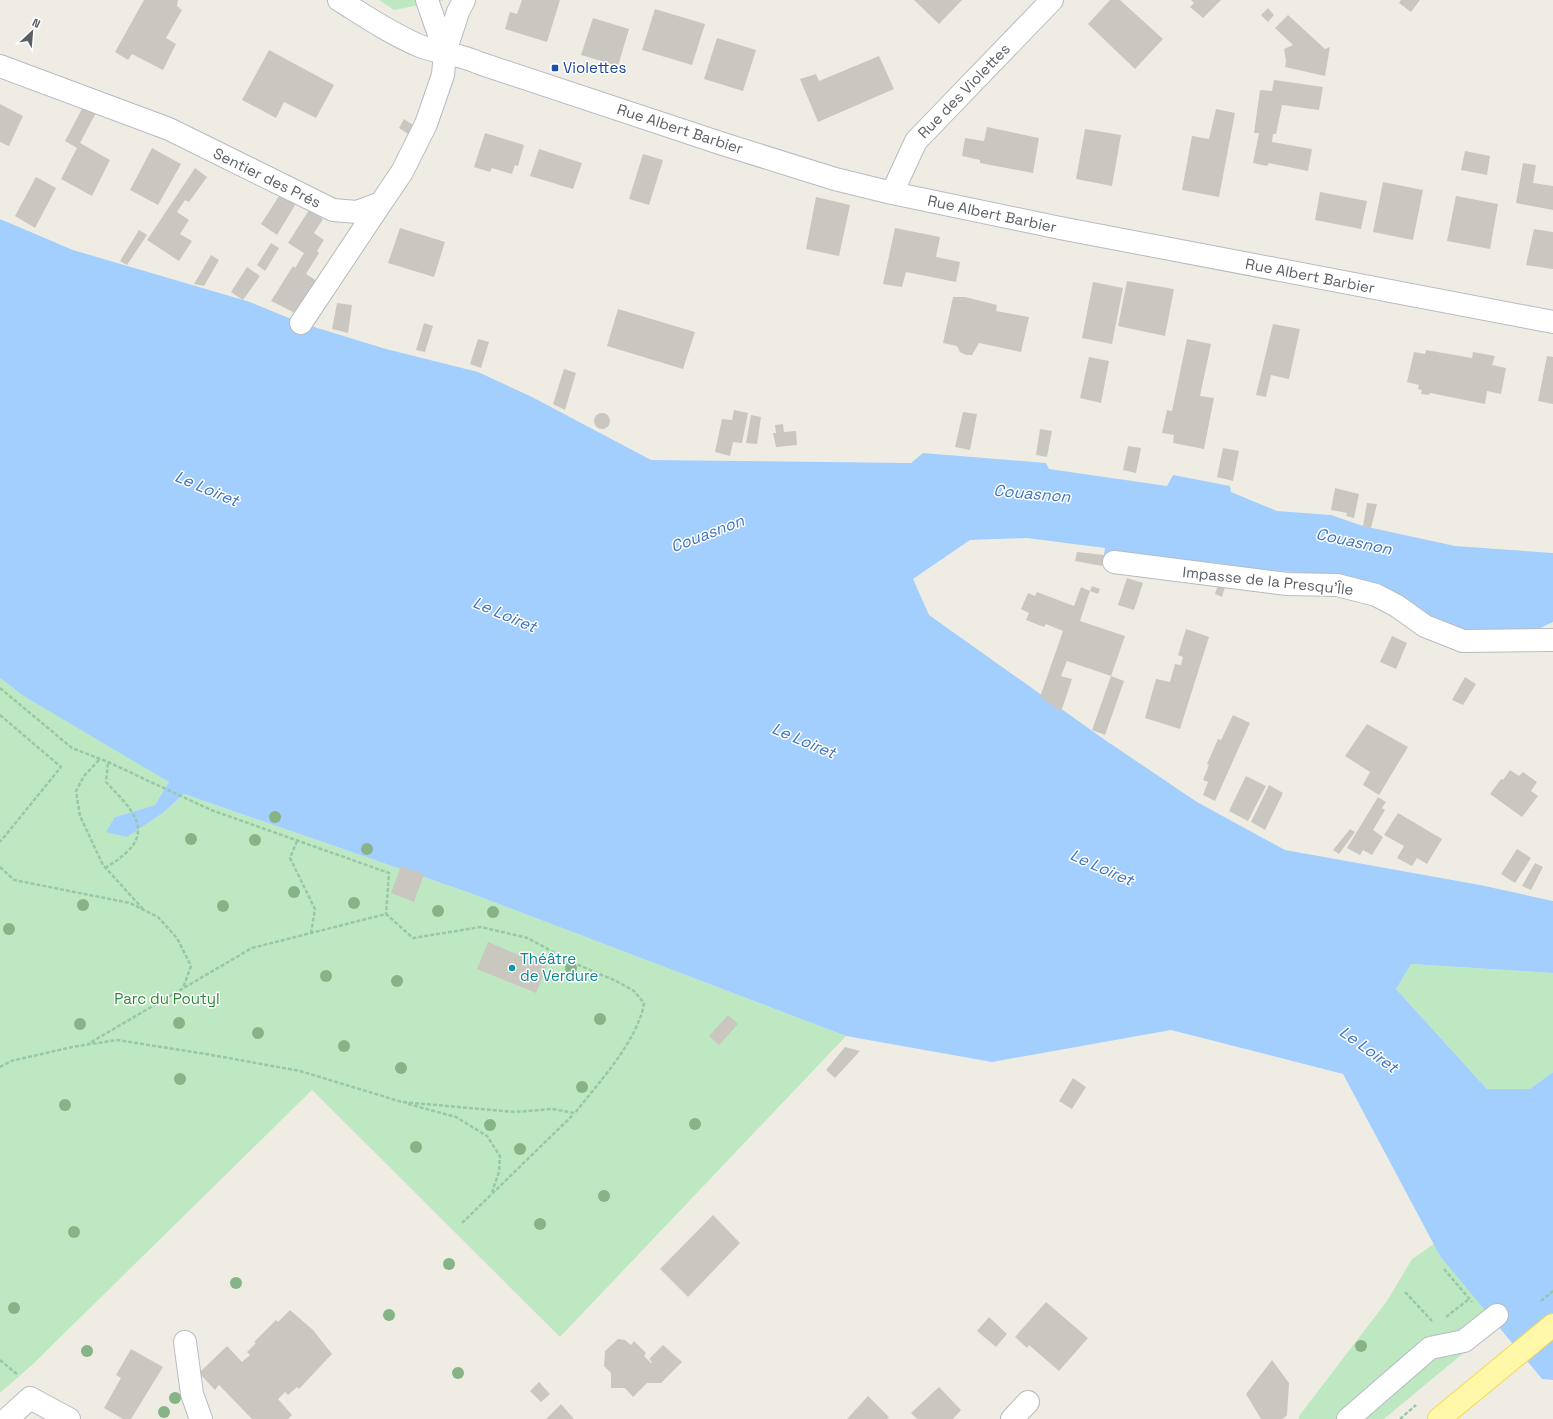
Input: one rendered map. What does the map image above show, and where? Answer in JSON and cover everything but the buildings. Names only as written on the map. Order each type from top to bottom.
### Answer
[{"type":"main road","points":[[1439,1419],[1553,1325]]},
{"type":"street","name":"Rue Albert Barbier","points":[[339,0],[391,32],[421,46],[464,56],[479,64],[835,179],[892,193],[1060,228],[1553,322]]},
{"type":"street","points":[[427,0],[446,52]]},
{"type":"street","points":[[301,323],[402,172],[426,124],[442,75],[446,52],[458,12],[464,0]]},
{"type":"street","name":"Rue des Violettes","points":[[892,193],[916,142],[1052,0]]},
{"type":"street","name":"Sentier des Prés","points":[[0,66],[169,129],[333,210],[357,212],[382,203]]},
{"type":"street","name":"Impasse de la Presqu'Île","points":[[1114,562],[1287,584],[1337,586],[1376,595],[1397,606],[1425,626],[1463,641],[1553,640]]},
{"type":"street","points":[[1348,1419],[1430,1348],[1464,1341],[1493,1318]]},
{"type":"street","points":[[185,1342],[192,1394],[201,1419]]},
{"type":"street","points":[[7,1419],[30,1398],[69,1419]]},
{"type":"street","points":[[1012,1419],[1028,1402]]},
{"type":"path","points":[[0,688],[72,748],[99,760],[108,762],[211,810],[389,873],[386,914]]},
{"type":"path","points":[[0,716],[61,767],[0,842]]},
{"type":"path","points":[[99,760],[84,776],[76,791],[80,816],[105,868],[144,910]]},
{"type":"path","points":[[105,868],[129,851],[139,833],[137,820],[106,782],[108,762]]},
{"type":"path","points":[[297,841],[290,858],[315,909],[310,933]]},
{"type":"path","points":[[0,867],[14,880],[130,903],[158,917],[177,938],[191,966],[183,988]]},
{"type":"path","points":[[88,1044],[252,948],[386,914]]},
{"type":"path","points":[[386,914],[413,938],[481,927],[528,938],[569,961],[616,981],[634,991],[644,1003],[642,1015],[633,1035],[575,1113],[462,1223]]},
{"type":"path","points":[[0,1067],[11,1061],[88,1044],[117,1040],[300,1071],[456,1117],[487,1136],[500,1156],[499,1172],[492,1194]]},
{"type":"path","points":[[402,1102],[515,1112],[552,1109],[575,1113]]},
{"type":"path","points":[[1444,1269],[1469,1299],[1493,1318]]},
{"type":"path","points":[[1405,1292],[1432,1320],[1430,1348]]},
{"type":"path","points":[[1445,1317],[1469,1299]]},
{"type":"path","points":[[1432,1320],[1438,1318]]},
{"type":"green space","points":[[379,0],[445,0],[394,10]]},
{"type":"green space","name":"Parc du Poutyl","points":[[0,678],[22,695],[104,740],[169,782],[155,805],[115,817],[107,832],[164,812],[184,794],[467,892],[846,1036],[560,1337],[312,1090],[33,1364],[0,1393]]},
{"type":"green space","points":[[1410,964],[1553,973],[1553,1072],[1530,1089],[1487,1089],[1396,989]]},
{"type":"green space","points":[[1434,1244],[1497,1325],[1384,1419],[1299,1419],[1299,1416],[1387,1301],[1412,1259]]},
{"type":"water","points":[[0,219],[73,250],[250,302],[301,323],[386,349],[478,372],[532,397],[651,460],[911,463],[923,453],[1046,463],[1049,469],[1167,486],[1173,475],[1230,486],[1231,492],[1277,511],[1331,515],[1363,526],[1455,546],[1553,553],[1553,622],[1532,632],[1460,632],[1314,574],[1104,555],[1105,548],[1027,538],[970,540],[913,579],[929,615],[1105,740],[1197,802],[1285,850],[1480,885],[1553,901],[1553,973],[1411,964],[1396,989],[1487,1089],[1530,1089],[1553,1072],[1553,1380],[1542,1379],[1440,1256],[1343,1074],[1171,1030],[992,1062],[846,1036],[467,892],[184,794],[164,812],[127,837],[106,832],[115,817],[155,805],[169,782],[22,695],[0,678]]},
{"type":"place","name":"Violettes","points":[[555,68]]},
{"type":"place","name":"Théâtre de Verdure","points":[[512,968]]},
{"type":"water label","name":"Le Loiret","points":[[207,488]]},
{"type":"water label","name":"Couasnon","points":[[1032,493]]},
{"type":"water label","name":"Couasnon","points":[[707,533]]},
{"type":"water label","name":"Couasnon","points":[[1354,541]]},
{"type":"water label","name":"Le Loiret","points":[[505,614]]},
{"type":"water label","name":"Le Loiret","points":[[804,740]]},
{"type":"water label","name":"Le Loiret","points":[[1102,867]]},
{"type":"water label","name":"Le Loiret","points":[[1369,1049]]}]
